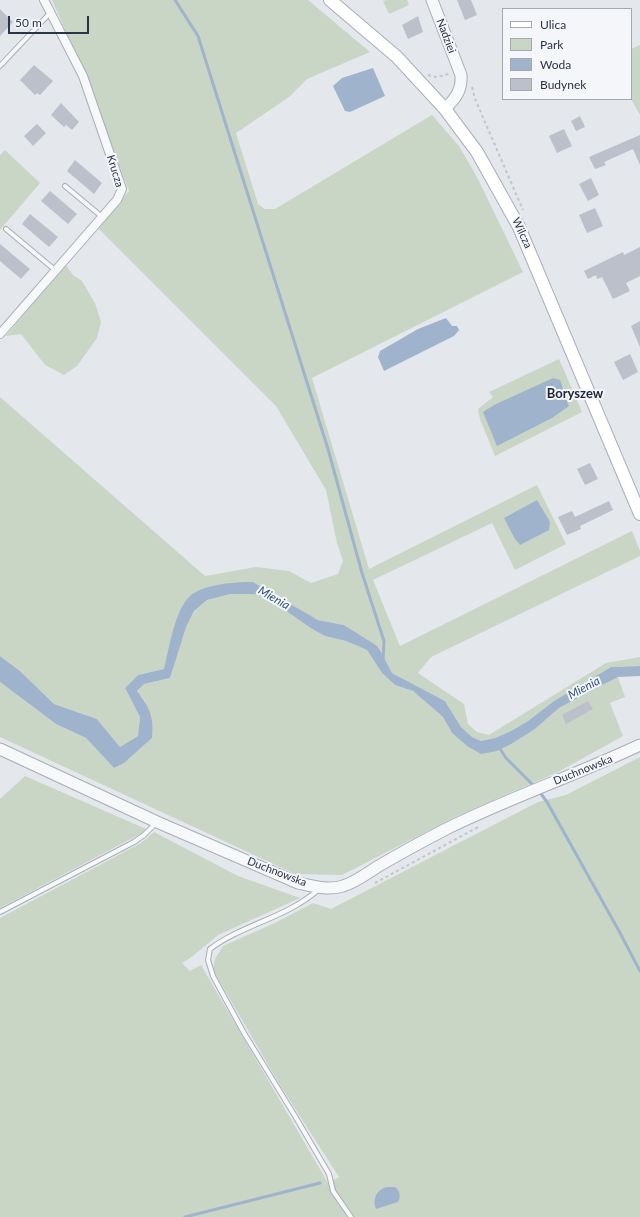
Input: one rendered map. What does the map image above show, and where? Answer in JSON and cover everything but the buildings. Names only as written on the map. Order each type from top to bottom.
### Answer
[{"type":"main road","name":"Wilcza","points":[[330,0],[397,57],[445,109],[477,152],[519,226],[640,514]]},
{"type":"street","name":"Krucza","points":[[1,331],[121,195],[122,185],[82,76],[44,0]]},
{"type":"street","name":"Nadziei","points":[[432,0],[459,71],[461,84],[460,90],[453,101],[445,109]]},
{"type":"street","name":"Duchnowska","points":[[0,750],[157,822],[298,883],[321,888],[342,887],[359,879],[445,830],[537,788],[616,757],[640,745]]},
{"type":"lane","points":[[0,66],[50,13]]},
{"type":"lane","points":[[65,186],[101,216]]},
{"type":"lane","points":[[6,229],[55,270]]},
{"type":"lane","points":[[0,912],[134,842],[144,835],[157,822]]},
{"type":"lane","points":[[321,888],[299,904],[271,919],[221,941],[210,949],[208,960],[213,976],[329,1174],[333,1191],[351,1217]]},
{"type":"path","points":[[371,885],[480,826]]},
{"type":"green space","points":[[52,0],[308,0],[370,52],[307,79],[289,97],[236,133],[258,204],[265,209],[275,209],[432,115],[459,146],[478,179],[523,272],[312,378],[369,569],[537,485],[566,544],[515,570],[492,523],[373,580],[400,646],[632,531],[640,551],[640,556],[431,657],[418,673],[464,704],[468,724],[477,732],[489,735],[606,663],[640,657],[640,666],[611,667],[554,701],[528,721],[513,730],[495,738],[481,741],[472,737],[461,727],[445,701],[392,673],[376,645],[344,625],[318,620],[253,582],[183,606],[172,638],[164,669],[138,675],[125,688],[140,717],[138,736],[120,747],[97,719],[54,704],[20,671],[0,656],[0,397],[205,576],[256,567],[289,571],[311,583],[338,574],[343,561],[337,543],[326,490],[276,406],[97,227],[129,191],[79,61]]},
{"type":"green space","points":[[407,0],[409,5],[389,14],[383,1]]},
{"type":"green space","points":[[640,45],[640,115],[632,100],[632,49]]},
{"type":"green space","points":[[5,150],[40,183],[0,230],[0,155]]},
{"type":"green space","points":[[65,264],[73,275],[82,281],[95,303],[101,322],[97,338],[77,366],[64,375],[45,365],[21,334],[6,336]]},
{"type":"green space","points":[[559,359],[582,412],[495,456],[480,419],[478,409],[493,397],[489,392]]},
{"type":"green space","points":[[230,594],[254,594],[269,599],[312,629],[325,636],[346,641],[367,650],[382,673],[395,685],[413,691],[427,703],[443,717],[452,733],[467,746],[513,743],[535,729],[559,708],[618,677],[625,697],[610,703],[623,736],[558,772],[455,817],[342,875],[295,874],[0,737],[0,682],[56,724],[86,738],[114,768],[124,763],[152,738],[145,701],[137,691],[144,684],[170,678],[182,635],[191,616],[206,601]]},
{"type":"green space","points":[[640,757],[640,1217],[0,1217],[0,918],[141,843],[154,832],[238,876],[300,898],[218,935],[193,956],[182,963],[190,971],[201,965],[328,1183],[339,1177],[278,1082],[213,970],[215,959],[223,946],[275,923],[313,903],[331,909],[538,802],[566,795]]},
{"type":"green space","points":[[25,776],[146,829],[142,833],[0,908],[0,799]]},
{"type":"water","points":[[373,68],[385,96],[350,112],[345,111],[333,86],[342,78]]},
{"type":"water","points":[[446,318],[452,326],[457,326],[459,330],[454,336],[384,371],[378,357],[380,351],[418,329]]},
{"type":"water","points":[[553,378],[560,380],[569,406],[552,418],[497,446],[483,412],[494,405]]},
{"type":"water","points":[[537,500],[550,522],[549,530],[520,545],[515,539],[504,518]]},
{"type":"water","name":"Mienia","points":[[253,582],[318,620],[344,625],[376,645],[392,673],[445,701],[461,727],[472,737],[481,741],[495,738],[513,730],[528,721],[554,701],[611,667],[640,666],[640,676],[618,677],[559,708],[535,729],[513,743],[497,751],[481,754],[467,746],[452,733],[443,717],[413,691],[395,685],[382,673],[367,650],[346,641],[325,636],[312,629],[269,599],[254,594],[230,594],[207,600],[194,611],[186,627],[170,678],[144,684],[137,691],[148,708],[152,718],[152,738],[124,763],[114,768],[86,738],[56,724],[0,682],[0,656],[20,671],[54,704],[97,719],[120,747],[138,736],[140,717],[125,688],[138,675],[164,669],[179,613],[188,598],[194,593],[210,587],[228,583]]},
{"type":"water","points":[[387,1187],[395,1187],[398,1190],[400,1196],[398,1202],[376,1209],[376,1195],[380,1190]]},
{"type":"waterway","points":[[175,0],[198,36],[328,449],[362,573],[384,641],[383,661]]},
{"type":"waterway","points":[[499,747],[506,758],[535,787]]},
{"type":"waterway","points":[[539,791],[547,802],[640,971]]},
{"type":"waterway","points":[[185,1217],[320,1183]]},
{"type":"district","name":"Boryszew","points":[[575,394]]}]
